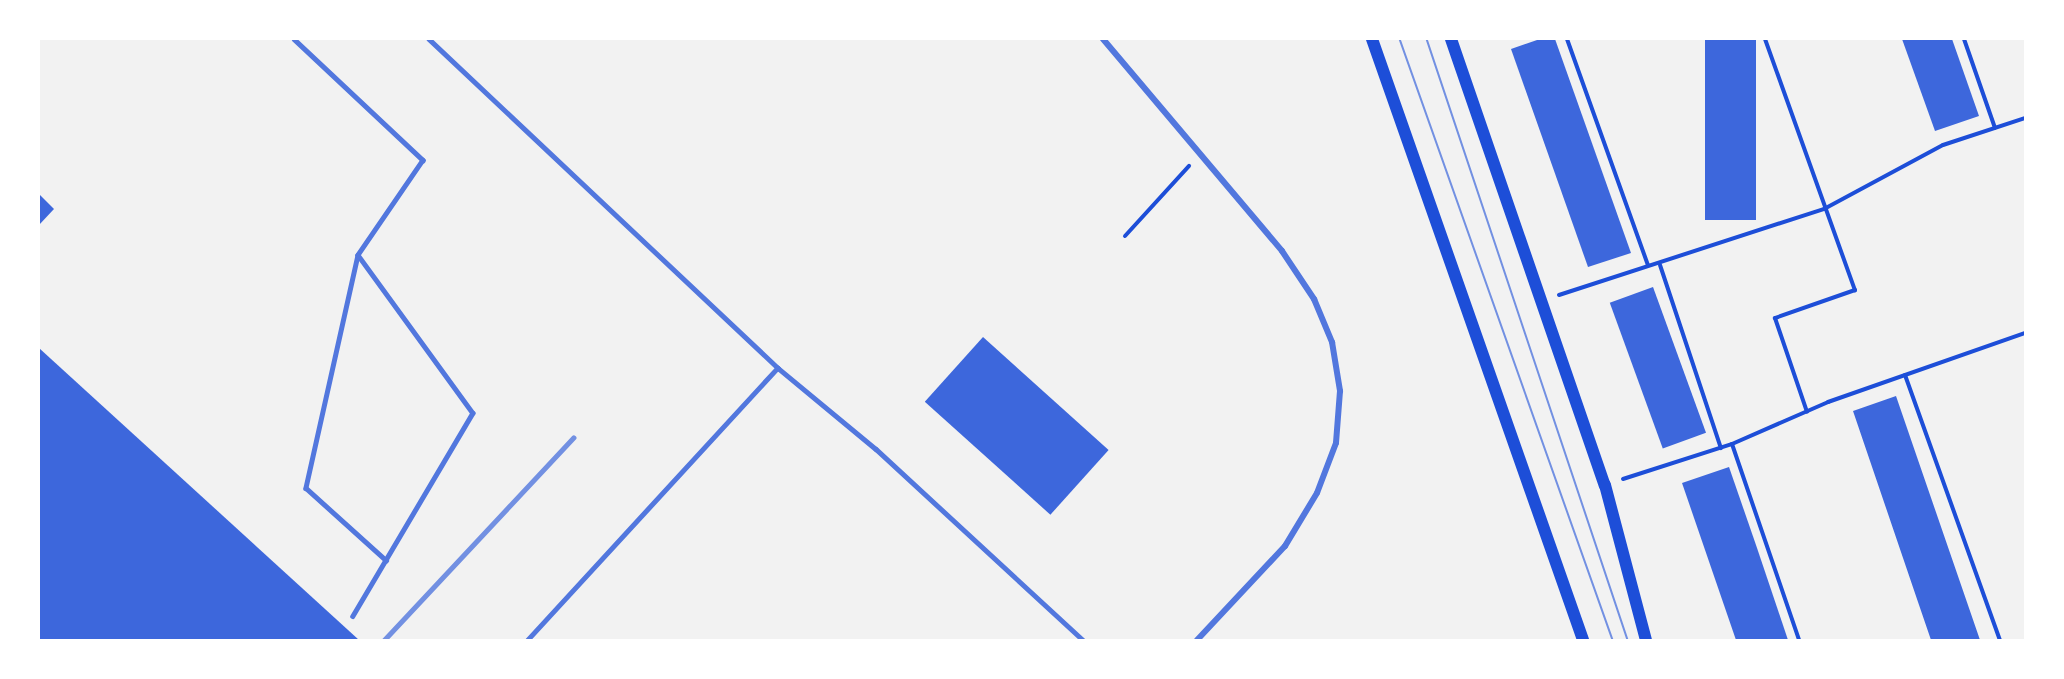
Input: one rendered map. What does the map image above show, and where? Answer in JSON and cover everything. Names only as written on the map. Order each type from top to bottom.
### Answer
[{"type":"main road","points":[[1372,39],[1583,640]]},
{"type":"main road","points":[[1451,39],[1605,485],[1646,640]]},
{"type":"street","points":[[1103,39],[1198,156],[1282,251],[1314,299],[1332,342],[1340,392],[1336,443],[1317,493],[1286,546],[1197,640]]},
{"type":"lane","points":[[294,39],[423,160],[358,255],[306,488],[386,560]]},
{"type":"lane","points":[[429,39],[778,368],[876,449],[1083,640]]},
{"type":"lane","points":[[353,616],[473,413],[358,255]]},
{"type":"lane","points":[[528,640],[778,368]]},
{"type":"path","points":[[1567,39],[1648,265]]},
{"type":"path","points":[[1765,39],[1824,209],[1855,290],[1775,318],[1807,412]]},
{"type":"path","points":[[1964,39],[1995,128]]},
{"type":"path","points":[[1543,301],[1648,265],[1660,265],[1824,209],[1943,145],[2025,118]]},
{"type":"path","points":[[1125,236],[1198,156]]},
{"type":"path","points":[[1660,265],[1721,448]]},
{"type":"path","points":[[1605,485],[1721,448],[1807,412],[2025,333]]},
{"type":"path","points":[[1905,375],[2000,640]]},
{"type":"path","points":[[1732,444],[1799,640]]},
{"type":"building","points":[[1540,39],[1555,39],[1631,253],[1588,267],[1511,49]]},
{"type":"building","points":[[1705,39],[1756,39],[1756,220],[1705,220]]},
{"type":"building","points":[[1902,39],[1952,39],[1979,116],[1935,131]]},
{"type":"building","points":[[39,194],[54,209],[39,225]]},
{"type":"building","points":[[1653,287],[1706,433],[1663,448],[1610,303]]},
{"type":"building","points":[[983,337],[1109,450],[1050,515],[925,402]]},
{"type":"building","points":[[39,348],[359,640],[39,640]]},
{"type":"building","points":[[1896,396],[1980,640],[1931,640],[1853,411]]},
{"type":"building","points":[[1729,467],[1788,640],[1736,640],[1682,483]]},
{"type":"tram line","points":[[1400,39],[1613,640]]},
{"type":"tram line","points":[[1427,39],[1628,640]]},
{"type":"railway","points":[[384,640],[573,438]]}]
